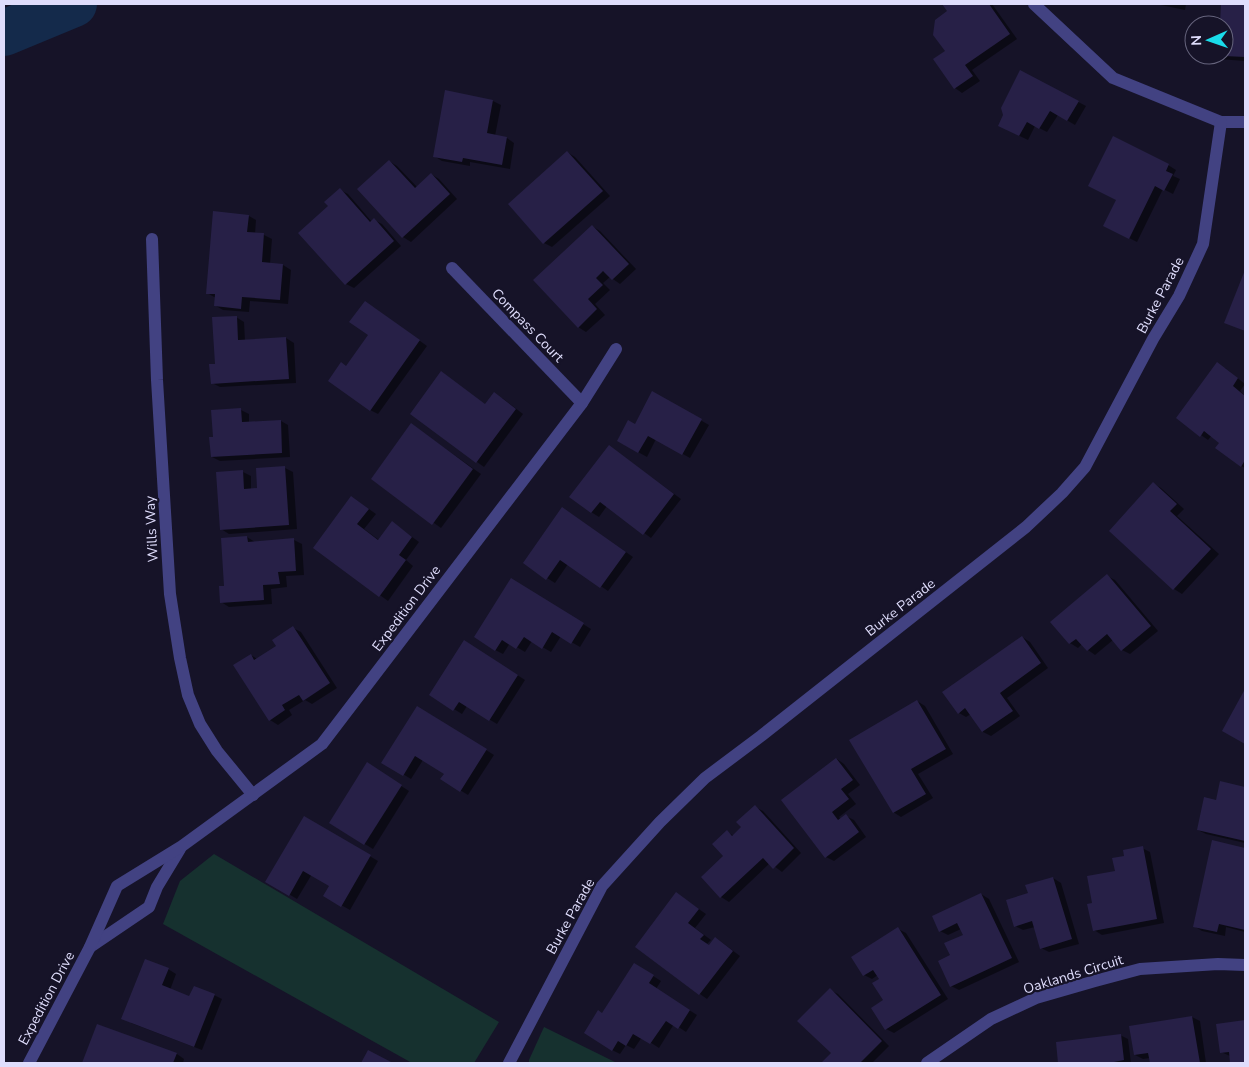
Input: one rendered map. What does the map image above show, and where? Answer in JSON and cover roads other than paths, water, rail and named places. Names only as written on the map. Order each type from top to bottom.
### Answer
[{"type":"street","points":[[1034,4],[1113,78],[1221,122],[1245,122]]},
{"type":"street","name":"Burke Parade","points":[[509,1063],[602,886],[660,822],[705,778],[1026,527],[1062,494],[1085,467],[1153,339],[1179,296],[1203,244],[1221,122]]},
{"type":"street","name":"Wills Way","points":[[152,239],[157,380],[170,594],[180,658],[188,695],[200,724],[217,751],[253,795]]},
{"type":"street","name":"Compass Court","points":[[452,268],[582,403]]},
{"type":"street","name":"Expedition Drive","points":[[29,1063],[90,947],[117,886],[182,846],[322,744],[582,403],[616,349]]},
{"type":"street","name":"Expedition Drive","points":[[90,947],[149,908],[157,888],[182,846]]},
{"type":"street","name":"Oaklands Circuit","points":[[927,1063],[991,1019],[1045,996],[1095,980],[1140,970],[1218,964],[1245,965]]},
{"type":"waterway","points":[[4,33],[74,4]]}]
